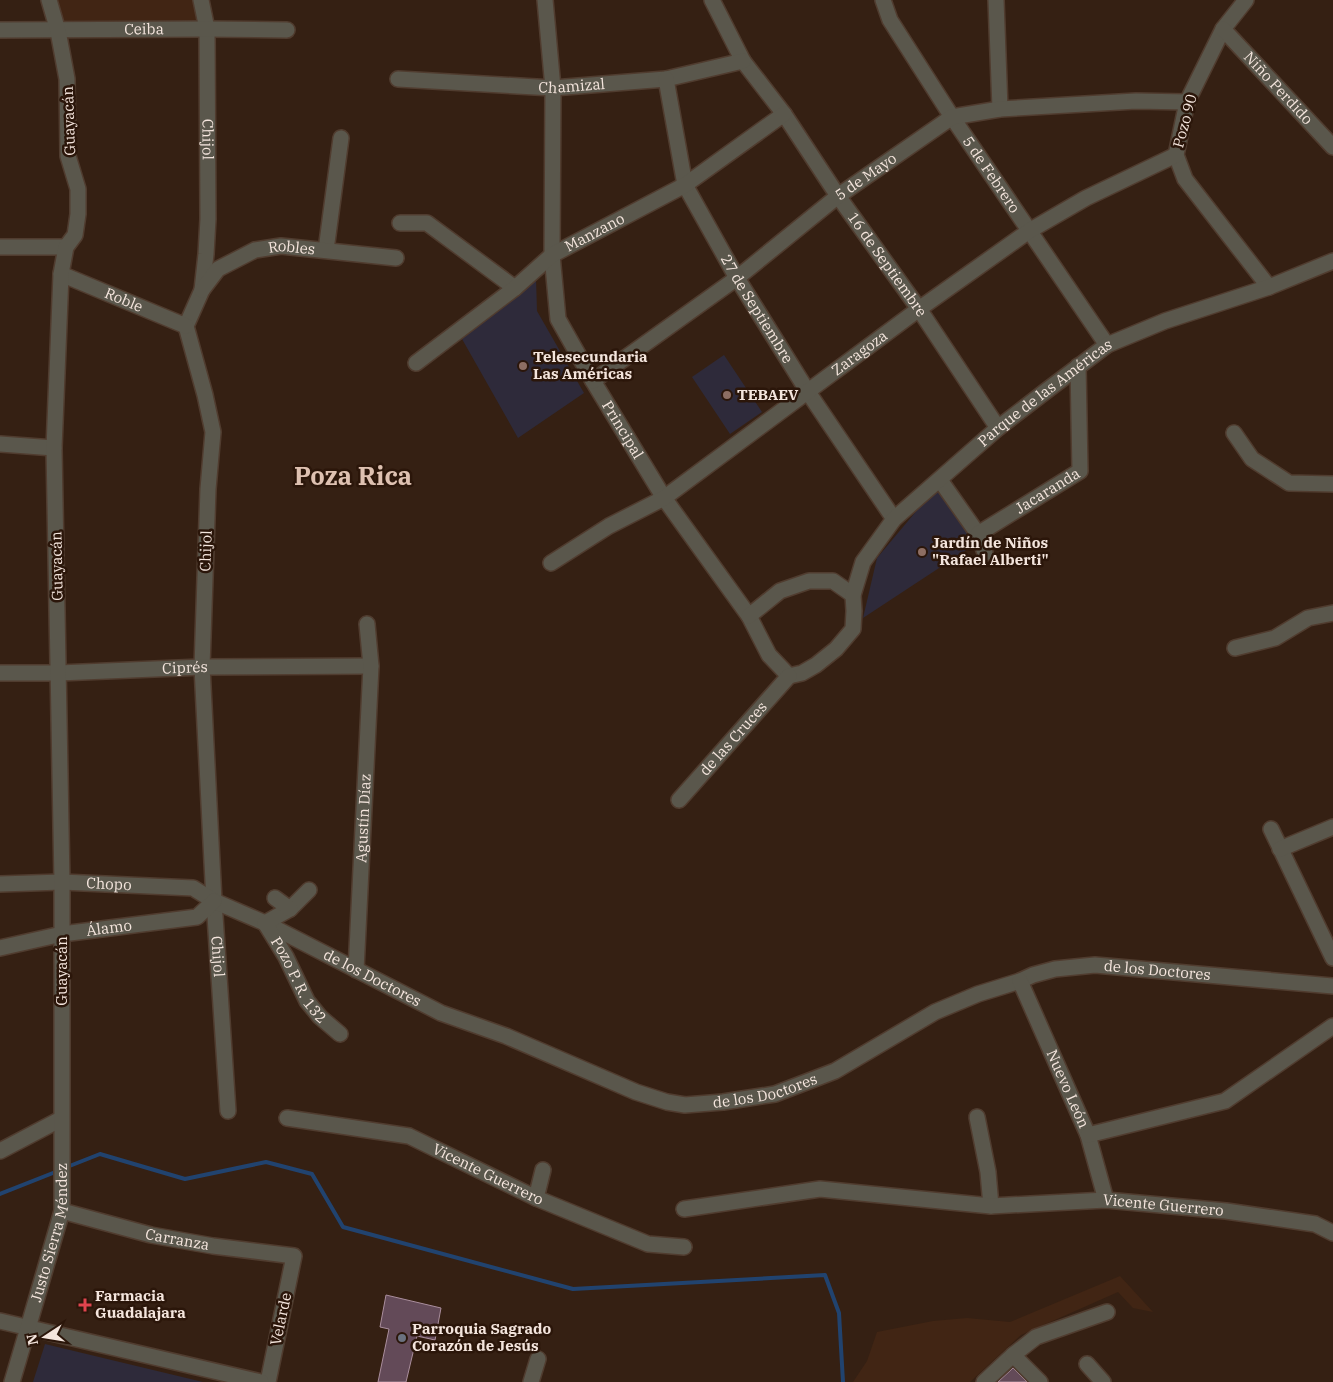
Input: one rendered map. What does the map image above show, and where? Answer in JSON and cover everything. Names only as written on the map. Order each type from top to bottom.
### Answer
[{"type":"street","name":"Guayacán","points":[[49,0],[58,30],[67,79],[68,156],[78,189],[78,214],[75,235],[66,247],[61,274],[54,448],[62,882],[61,1139]]},
{"type":"street","name":"Chijol","points":[[201,0],[207,29],[208,219],[202,290],[186,326],[213,432],[208,489],[202,666],[214,901],[228,1110]]},
{"type":"street","name":"Principal","points":[[545,0],[553,88],[552,255],[558,319],[664,498],[749,616],[769,654],[788,676]]},
{"type":"street","name":"16 de Septiembre","points":[[712,0],[743,61],[784,114],[838,196],[919,309],[998,428]]},
{"type":"street","name":"5 de Febrero","points":[[882,0],[890,20],[952,117],[1107,344]]},
{"type":"street","points":[[996,0],[1000,109]]},
{"type":"street","name":"Pozo 90","points":[[1246,0],[1224,29],[1188,102],[1176,155],[1185,179],[1269,287]]},
{"type":"street","name":"Niño Perdido","points":[[1224,29],[1333,147]]},
{"type":"street","name":"Ceiba","points":[[0,30],[287,30]]},
{"type":"street","name":"Chamizal","points":[[398,78],[553,88],[666,79],[743,61]]},
{"type":"street","name":"27 de Septiembre","points":[[666,79],[685,185],[737,278],[808,392],[894,519]]},
{"type":"street","name":"5 de Mayo","points":[[593,381],[737,278],[838,196],[952,117],[1000,109],[1136,101],[1188,102]]},
{"type":"street","name":"Manzano","points":[[416,362],[514,288],[552,255],[685,185],[784,114]]},
{"type":"street","points":[[326,250],[341,138]]},
{"type":"street","name":"Zaragoza","points":[[551,564],[609,526],[664,498],[919,309],[1029,231],[1086,198],[1176,155]]},
{"type":"street","points":[[400,223],[427,223],[514,288]]},
{"type":"street","name":"Robles","points":[[202,290],[218,269],[255,250],[281,246],[396,258]]},
{"type":"street","points":[[0,247],[66,247]]},
{"type":"street","name":"Parque de las Américas","points":[[788,676],[802,673],[816,665],[836,649],[854,629],[853,595],[863,562],[894,519],[998,428],[1078,366],[1107,344],[1165,321],[1269,287],[1333,260]]},
{"type":"street","name":"Roble","points":[[61,274],[186,326]]},
{"type":"street","name":"Jacaranda","points":[[978,534],[1080,471],[1078,366]]},
{"type":"street","points":[[1234,433],[1252,459],[1289,483],[1333,484]]},
{"type":"street","points":[[0,444],[54,448]]},
{"type":"street","points":[[940,480],[978,534],[985,553]]},
{"type":"street","points":[[749,616],[780,591],[809,581],[833,581],[853,595]]},
{"type":"street","points":[[1235,648],[1275,638],[1308,618],[1333,612]]},
{"type":"street","name":"Agustín Díaz","points":[[356,970],[371,666],[367,624]]},
{"type":"street","name":"Ciprés","points":[[0,673],[59,673],[202,666],[371,666]]},
{"type":"street","name":"de las Cruces","points":[[679,800],[788,676]]},
{"type":"street","points":[[1280,849],[1333,827]]},
{"type":"street","points":[[1271,829],[1333,958]]},
{"type":"street","name":"Chopo","points":[[0,884],[62,882],[193,888],[214,901]]},
{"type":"street","points":[[265,923],[290,908],[309,890]]},
{"type":"street","points":[[274,898],[290,908]]},
{"type":"street","name":"de los Doctores","points":[[214,901],[265,923],[441,1013],[506,1036],[636,1092],[667,1102],[685,1105],[723,1102],[776,1094],[835,1071],[935,1012],[978,994],[1055,969],[1094,965],[1333,986]]},
{"type":"street","name":"Álamo","points":[[0,948],[62,934],[197,917],[214,901]]},
{"type":"street","name":"Pozo P. R. 132","points":[[265,923],[286,956],[307,1001],[320,1017],[340,1034]]},
{"type":"street","name":"Nuevo León","points":[[1020,981],[1088,1135],[1106,1200]]},
{"type":"street","points":[[1088,1135],[1225,1101],[1333,1026]]},
{"type":"street","points":[[978,1117],[988,1172],[991,1206]]},
{"type":"street","name":"Vicente Guerrero","points":[[287,1118],[409,1136],[536,1198],[648,1244],[684,1247]]},
{"type":"street","points":[[0,1151],[61,1119]]},
{"type":"street","name":"Justo Sierra Méndez","points":[[12,1382],[62,1211],[61,1139]]},
{"type":"street","points":[[536,1198],[542,1170]]},
{"type":"street","name":"Vicente Guerrero","points":[[684,1208],[820,1188],[991,1206],[1106,1200],[1226,1211],[1315,1224],[1333,1233]]},
{"type":"street","name":"Carranza","points":[[62,1211],[151,1235],[213,1246],[294,1256]]},
{"type":"street","name":"Velarde","points":[[268,1382],[294,1256]]},
{"type":"street","points":[[984,1382],[1013,1355],[1036,1338],[1108,1312]]},
{"type":"street","points":[[0,1322],[261,1382]]},
{"type":"street","points":[[1013,1355],[1040,1382]]},
{"type":"street","points":[[531,1382],[538,1359]]},
{"type":"street","points":[[1087,1364],[1103,1382]]},
{"type":"shaded area","points":[[58,0],[206,0],[204,32],[64,31]]},
{"type":"shaded area","name":"Telesecundaria Las Américas","points":[[536,278],[537,311],[584,393],[518,438],[462,339]]},
{"type":"shaded area","name":"TEBAEV","points":[[724,355],[762,412],[730,434],[692,377]]},
{"type":"shaded area","name":"Jardín de Niños \"Rafael Alberti\"","points":[[939,484],[974,537],[971,547],[863,618],[877,558]]},
{"type":"shaded area","points":[[1120,1276],[1153,1312],[1133,1308],[1118,1292],[1021,1335],[970,1382],[853,1382],[867,1361],[877,1332],[933,1321],[967,1318],[1010,1322]]},
{"type":"shaded area","points":[[45,1344],[203,1382],[33,1382]]},
{"type":"building","name":"Parroquia Sagrado Corazón de Jesús","points":[[386,1295],[441,1308],[435,1340],[417,1336],[406,1382],[378,1382],[389,1329],[380,1327]]},
{"type":"building","points":[[1013,1368],[1027,1382],[998,1382]]},
{"type":"waterway","points":[[67,1167],[100,1154],[185,1179],[266,1162],[312,1174],[343,1227],[573,1289],[825,1275],[839,1313],[843,1382]]},
{"type":"waterway","points":[[0,1194],[58,1171]]},
{"type":"place","name":"Telesecundaria Las Américas","points":[[523,366]]},
{"type":"place","name":"TEBAEV","points":[[727,395]]},
{"type":"place","name":"Jardín de Niños \"Rafael Alberti\"","points":[[922,552]]},
{"type":"place","name":"Farmacia Guadalajara","points":[[85,1305]]},
{"type":"place","name":"Parroquia Sagrado Corazón de Jesús","points":[[402,1338]]},
{"type":"district","name":"Poza Rica","points":[[353,476]]}]
